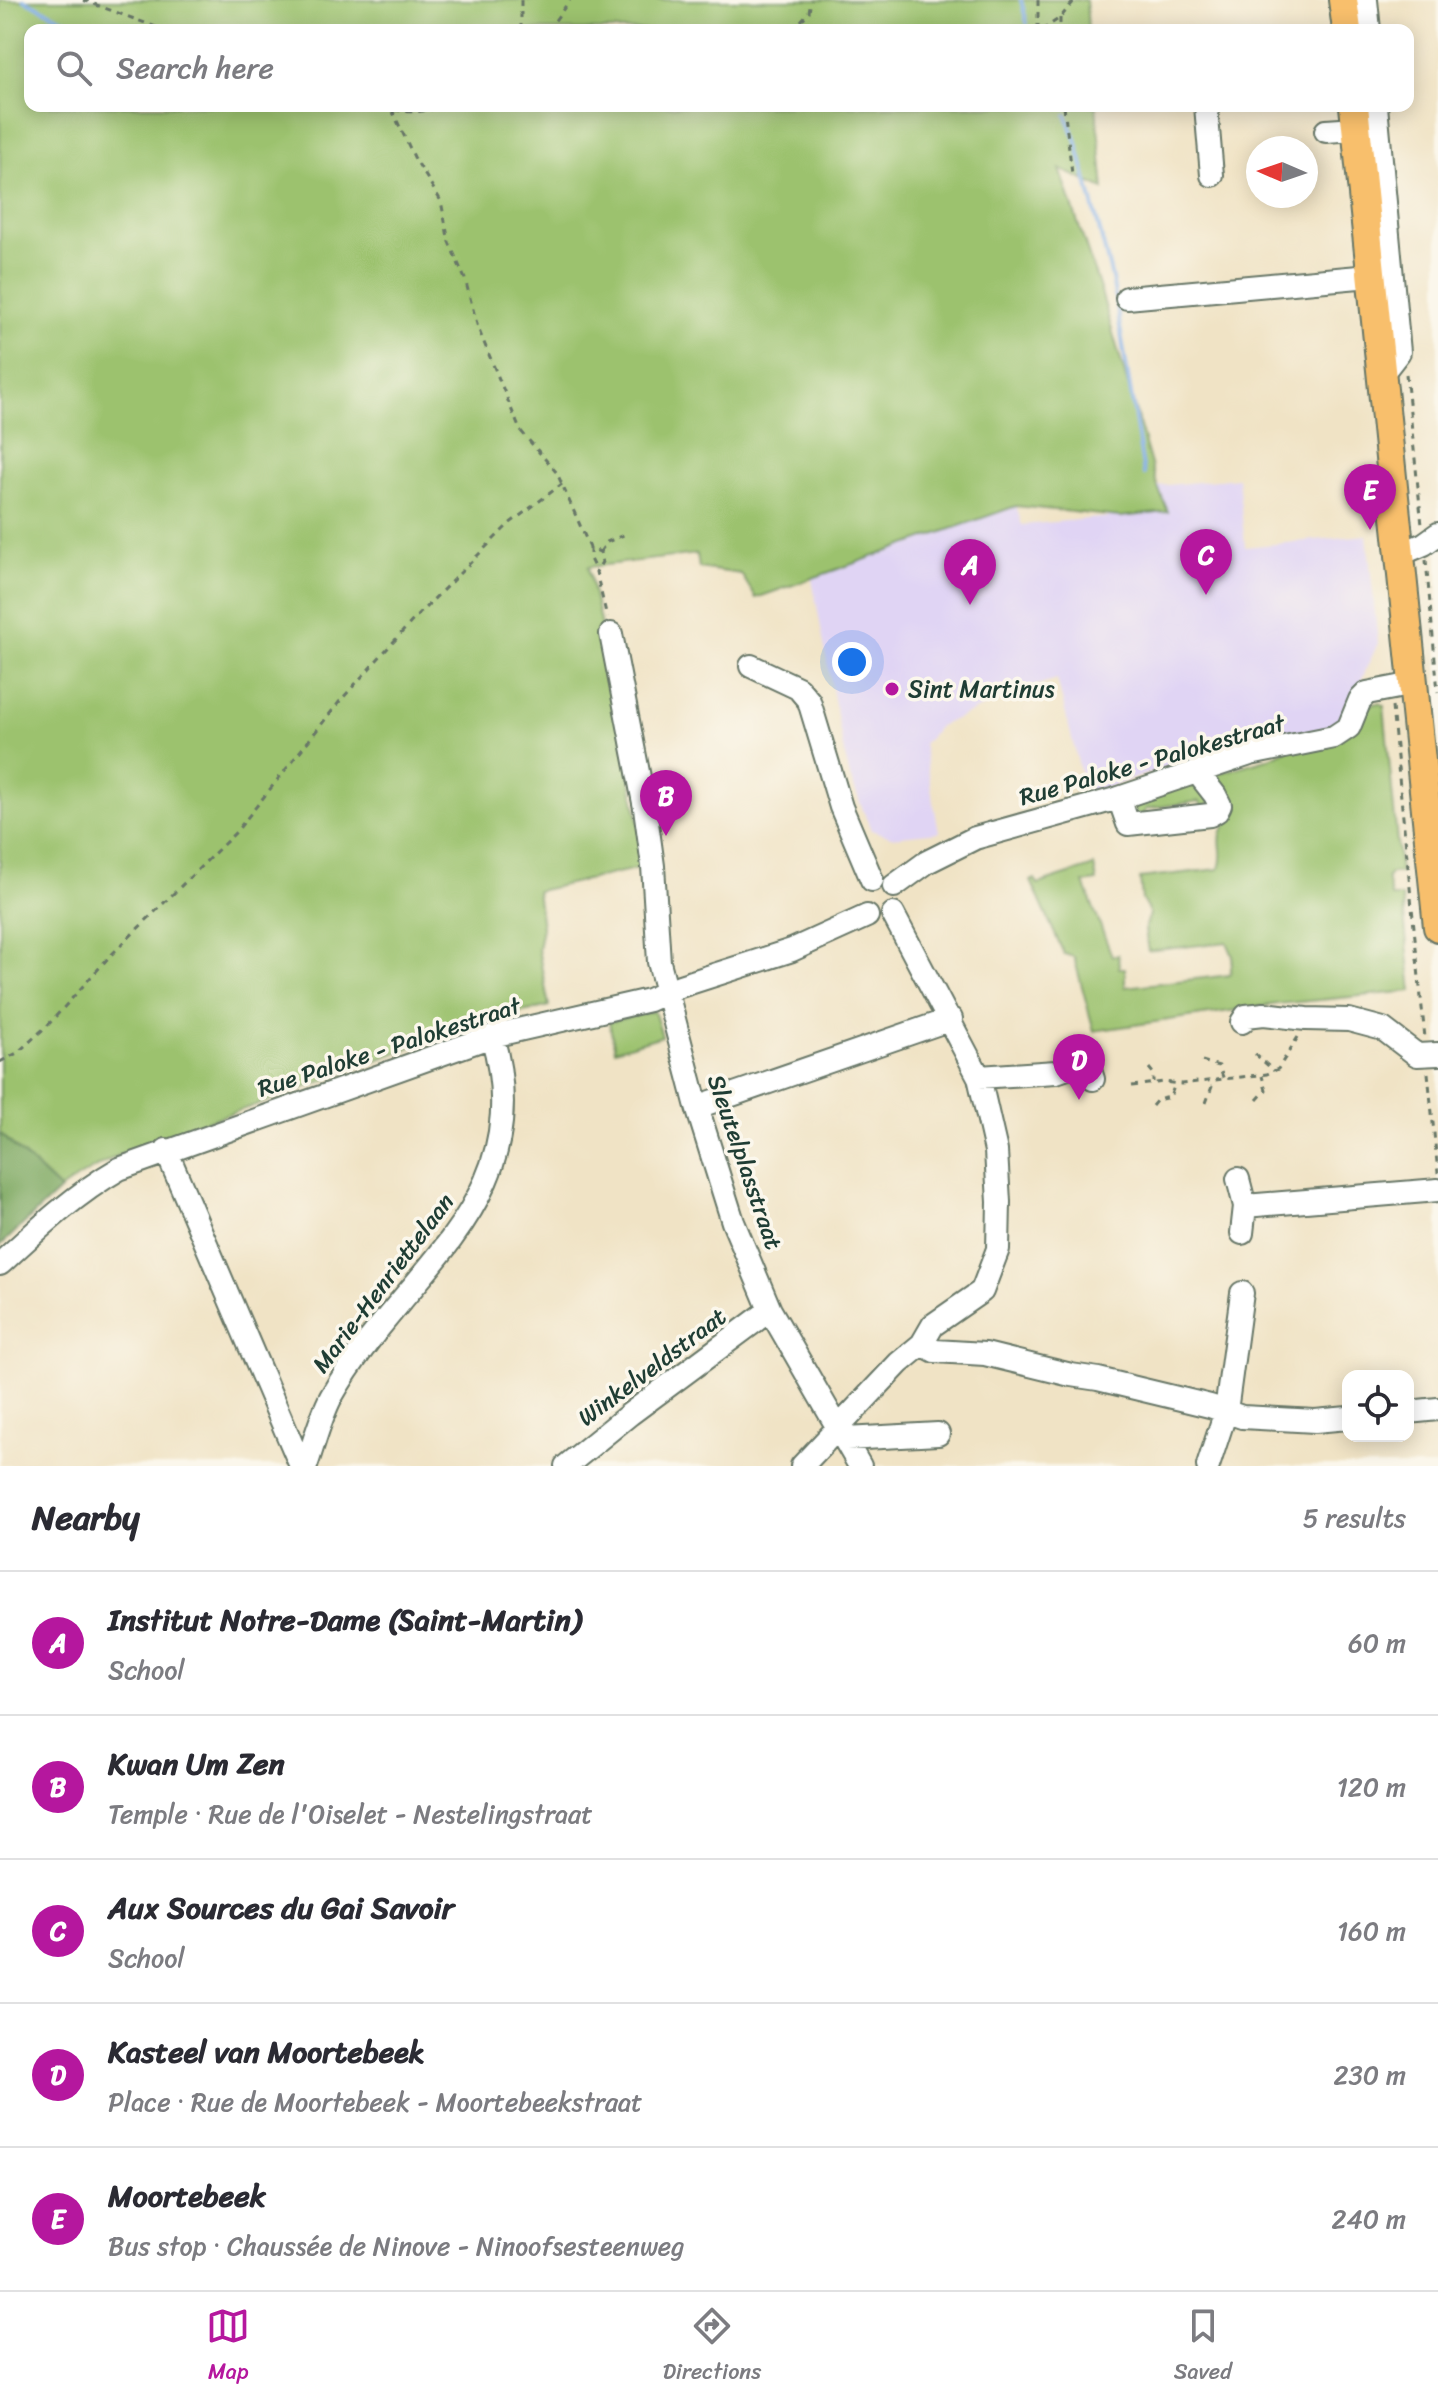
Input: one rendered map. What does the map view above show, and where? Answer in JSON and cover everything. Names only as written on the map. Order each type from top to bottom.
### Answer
[{"type":"main road","points":[[1343,0],[1346,24]]},
{"type":"main road","points":[[1355,117],[1376,228],[1370,276],[1401,554],[1402,685],[1438,927]]},
{"type":"street","points":[[1366,0],[1368,24]]},
{"type":"street","points":[[1207,112],[1212,175]]},
{"type":"street","points":[[1376,112],[1376,228],[1399,352],[1381,375]]},
{"type":"street","points":[[1326,131],[1355,117]]},
{"type":"street","points":[[1127,298],[1370,276]]},
{"type":"street","points":[[1401,554],[1438,534]]},
{"type":"street","name":"Sleutelplasstraat","points":[[611,634],[645,808],[653,866],[659,962],[697,1107],[733,1222],[770,1310],[860,1466]]},
{"type":"street","points":[[751,666],[798,688],[809,701],[841,807],[872,880]]},
{"type":"street","name":"Rue Paloke - Palokestraat","points":[[894,886],[927,862],[975,838],[1119,798],[1250,754],[1334,737],[1349,727],[1360,700],[1367,693],[1402,685]]},
{"type":"street","points":[[1119,798],[1128,824],[1210,815],[1220,805],[1197,772]]},
{"type":"street","points":[[821,803],[830,804],[844,835],[857,842]]},
{"type":"street","points":[[802,1466],[842,1432],[899,1363],[922,1344],[933,1325],[982,1291],[998,1249],[996,1151],[979,1077],[893,914],[899,903],[898,891],[888,881],[872,880],[861,890],[859,904],[867,916]]},
{"type":"street","name":"Rue Paloke - Palokestraat","points":[[0,1264],[53,1214],[87,1188],[119,1169],[166,1150],[492,1036],[638,1003],[665,991],[792,950],[867,916],[880,920],[893,914]]},
{"type":"street","points":[[1242,1022],[1246,1016],[1264,1014],[1360,1023],[1383,1029],[1417,1055],[1432,1054]]},
{"type":"street","points":[[697,1107],[951,1019]]},
{"type":"street","name":"Marie-Henriettelaan","points":[[304,1466],[330,1399],[359,1355],[466,1222],[484,1184],[497,1149],[502,1122],[502,1087],[492,1036]]},
{"type":"street","points":[[979,1077],[1056,1072],[1079,1064],[1090,1070],[1093,1079]]},
{"type":"street","points":[[166,1150],[304,1466]]},
{"type":"street","points":[[1238,1179],[1245,1206],[1242,1233]]},
{"type":"street","points":[[1245,1206],[1438,1190]]},
{"type":"street","points":[[1208,1466],[1226,1411],[1242,1293]]},
{"type":"street","name":"Winkelveldstraat","points":[[566,1466],[630,1414],[770,1310]]},
{"type":"street","points":[[922,1344],[935,1351],[985,1354],[1098,1379],[1242,1417],[1284,1420],[1342,1418]]},
{"type":"street","points":[[1414,1411],[1438,1409]]},
{"type":"street","points":[[842,1432],[938,1434]]},
{"type":"path","points":[[83,0],[148,24]]},
{"type":"path","points":[[521,0],[521,24]]},
{"type":"path","points":[[552,24],[570,0]]},
{"type":"path","points":[[798,24],[809,12],[811,0]]},
{"type":"path","points":[[1038,0],[1040,24]]},
{"type":"path","points":[[1050,24],[1060,18],[1075,0]]},
{"type":"path","points":[[1060,18],[1060,24]]},
{"type":"path","points":[[393,112],[414,157],[441,201],[449,242],[465,279],[478,328],[520,430],[557,473],[590,548],[590,559],[611,634]]},
{"type":"path","points":[[1064,112],[1072,174]]},
{"type":"path","points":[[0,1062],[17,1053],[48,1025],[109,957],[236,832],[340,701],[414,619],[509,524],[562,484]]},
{"type":"path","points":[[596,572],[602,562],[600,552],[607,542],[626,534]]},
{"type":"path","points":[[590,548],[600,552]]},
{"type":"path","points":[[1402,685],[1432,1054],[1438,1176]]},
{"type":"path","points":[[1132,1086],[1262,1076],[1278,1069],[1304,1030],[1306,1019]]},
{"type":"path","points":[[1255,1054],[1274,1071]]},
{"type":"path","points":[[1202,1061],[1219,1066],[1224,1080]]},
{"type":"path","points":[[1149,1068],[1153,1073],[1153,1082]]},
{"type":"path","points":[[1257,1100],[1266,1090],[1262,1076]]},
{"type":"path","points":[[1206,1103],[1214,1081]]},
{"type":"path","points":[[1152,1106],[1157,1100],[1170,1097],[1175,1084]]},
{"type":"shaded area","points":[[1238,478],[1245,547],[1367,535],[1378,643],[1344,719],[1338,725],[1279,739],[1272,735],[1213,751],[1092,793],[1082,779],[1057,679],[939,726],[923,744],[939,832],[891,837],[871,830],[850,777],[843,748],[812,579],[1016,506],[1022,525],[1167,512],[1158,486]]},
{"type":"green space","points":[[0,0],[1086,0],[1088,24],[24,24],[24,112],[1097,112],[1104,189],[1060,169],[1168,512],[1120,517],[1016,506],[756,598],[741,574],[699,568],[697,554],[588,567],[645,856],[640,868],[537,891],[542,927],[538,949],[549,1006],[464,1028],[283,1096],[168,1134],[86,1172],[60,1190],[0,1133]]},
{"type":"green space","points":[[1371,704],[1384,706],[1400,873],[1391,873],[1387,877],[1391,897],[1402,897],[1412,991],[1278,1004],[1094,1031],[1074,957],[1064,954],[1031,881],[1035,879],[1038,884],[1094,866],[1097,881],[1084,883],[1112,956],[1118,955],[1119,968],[1125,968],[1125,987],[1230,975],[1233,956],[1227,942],[1148,951],[1145,928],[1150,914],[1142,900],[1140,878],[1219,869],[1221,834],[1232,815],[1224,810],[1206,777],[1270,758],[1366,710]]},
{"type":"green space","points":[[1197,781],[1212,798],[1203,811],[1200,801],[1146,809],[1141,818],[1136,817],[1132,805]]},
{"type":"green space","points":[[654,1011],[662,1036],[615,1050],[609,1022]]},
{"type":"green space","points":[[0,1133],[60,1190],[0,1246]]},
{"type":"waterway","points":[[24,0],[74,24]]},
{"type":"waterway","points":[[1021,0],[1027,23]]},
{"type":"waterway","points":[[1066,115],[1076,139],[1112,278],[1144,474]]},
{"type":"place","name":"Moortebeek","points":[[1370,530]]},
{"type":"place","name":"Aux Sources du Gai Savoir","points":[[1206,595]]},
{"type":"place","name":"Institut Notre-Dame (Saint-Martin)","points":[[970,605]]},
{"type":"place","name":"Sint Martinus","points":[[892,689]]},
{"type":"place","name":"Kwan Um Zen","points":[[666,836]]},
{"type":"place","name":"Kasteel van Moortebeek","points":[[1079,1100]]}]
